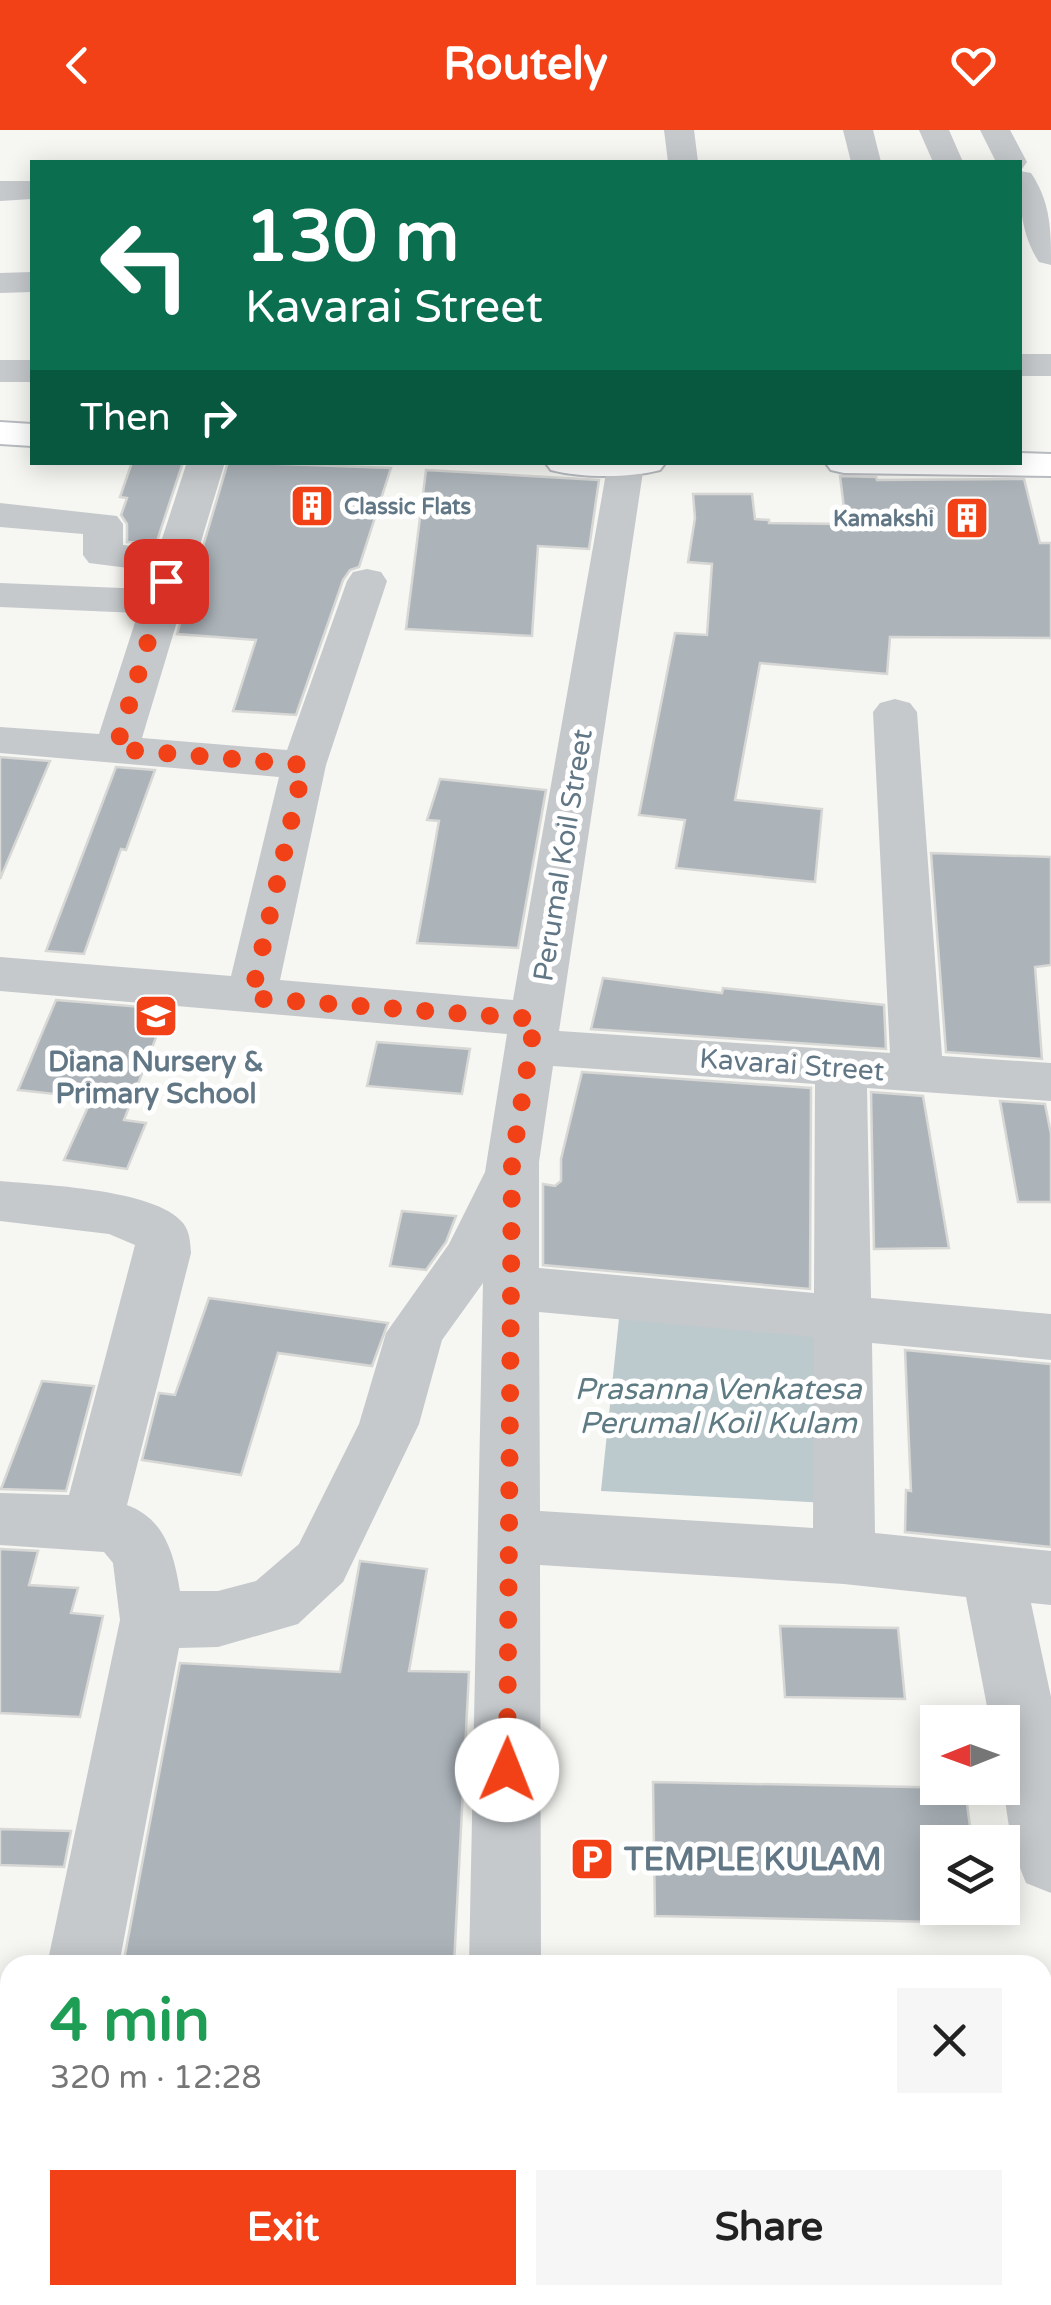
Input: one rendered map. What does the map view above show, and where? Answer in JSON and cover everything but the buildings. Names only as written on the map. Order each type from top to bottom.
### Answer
[{"type":"main road","points":[[0,432],[30,434]]},
{"type":"main road","points":[[999,465],[1051,466]]},
{"type":"street","points":[[679,130],[683,160]]},
{"type":"street","points":[[858,130],[866,160]]},
{"type":"street","points":[[934,130],[947,160]]},
{"type":"street","points":[[995,130],[1010,160]]},
{"type":"street","points":[[1022,181],[1051,182]]},
{"type":"street","points":[[1022,186],[1051,255]]},
{"type":"street","points":[[0,191],[30,190]]},
{"type":"street","points":[[1022,268],[1051,268]]},
{"type":"street","points":[[0,283],[30,282]]},
{"type":"street","points":[[1022,365],[1051,365]]},
{"type":"street","points":[[0,371],[30,371]]},
{"type":"street","points":[[116,749],[205,465]]},
{"type":"street","name":"Perumal Koil Street","points":[[505,1955],[512,1162],[636,465]]},
{"type":"street","points":[[0,515],[104,524],[103,556],[173,561]]},
{"type":"street","points":[[251,998],[304,765],[367,581]]},
{"type":"street","points":[[0,595],[159,602]]},
{"type":"street","points":[[895,712],[916,1073]]},
{"type":"street","points":[[0,740],[304,765]]},
{"type":"street","name":"Kavarai Street","points":[[0,974],[251,998],[841,1066],[1051,1082]]},
{"type":"street","points":[[841,1066],[844,1557]]},
{"type":"street","points":[[152,1620],[218,1619],[275,1604],[321,1563],[389,1424],[415,1334],[472,1255],[512,1162]]},
{"type":"street","points":[[0,1201],[128,1218],[152,1226],[162,1236],[163,1253],[92,1522]]},
{"type":"street","points":[[511,1287],[1051,1337]]},
{"type":"street","points":[[0,1519],[92,1522],[124,1531],[143,1556],[152,1620],[85,1955]]},
{"type":"street","points":[[509,1536],[844,1557],[1022,1575],[1051,1860]]},
{"type":"water","name":"Prasanna Venkatesa Perumal Koil Kulam","points":[[620,1309],[824,1320],[828,1503],[601,1491]]},
{"type":"place","name":"Classic Flats","points":[[312,506]]},
{"type":"place","name":"Kamakshi","points":[[967,518]]},
{"type":"place","name":"Diana Nursery & Primary School","points":[[156,1016]]},
{"type":"place","name":"TEMPLE KULAM","points":[[592,1859]]},
{"type":"route","points":[[166,581],[116,749],[304,765],[251,998],[535,1019],[512,1162],[507,1770]]}]
